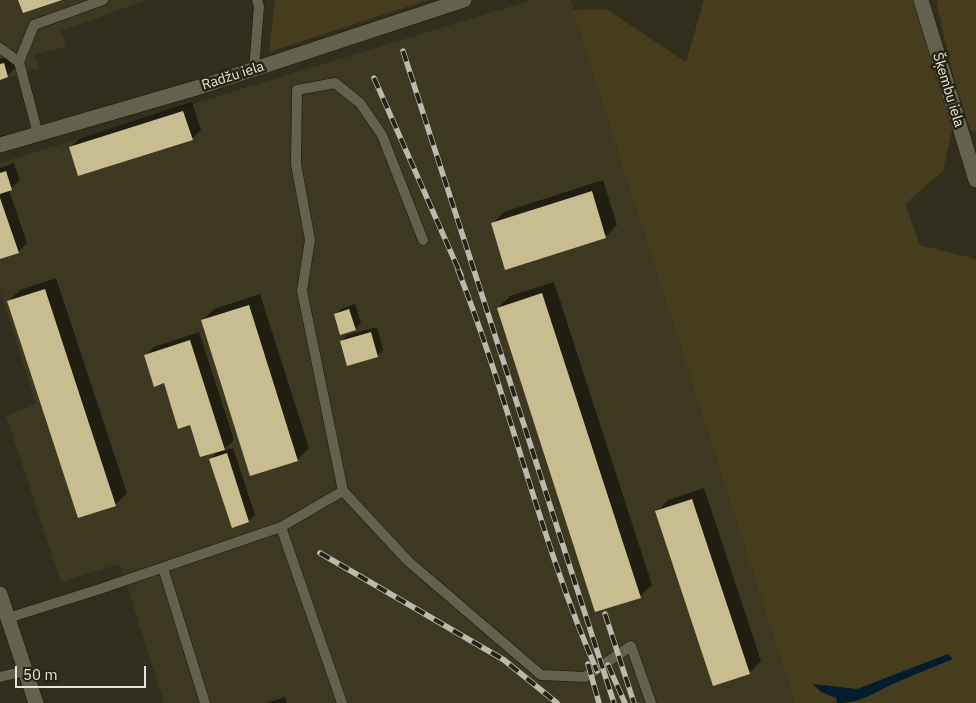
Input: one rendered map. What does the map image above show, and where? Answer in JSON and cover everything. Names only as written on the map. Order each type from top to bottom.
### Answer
[{"type":"street","name":"Radžu iela","points":[[0,146],[254,69],[464,0]]},
{"type":"street","name":"Šķembu iela","points":[[921,0],[976,180]]},
{"type":"street","points":[[0,594],[36,703]]},
{"type":"lane","points":[[38,134],[19,62],[34,25],[103,0]]},
{"type":"lane","points":[[254,69],[258,0]]},
{"type":"lane","points":[[0,48],[19,62]]},
{"type":"lane","points":[[423,240],[382,135],[360,103],[335,83],[298,90],[296,164],[310,240],[302,291],[343,491],[408,561],[541,676],[585,678],[631,646],[651,703]]},
{"type":"lane","points":[[8,618],[163,568],[281,527],[343,491]]},
{"type":"lane","points":[[281,527],[342,703]]},
{"type":"lane","points":[[163,568],[205,703]]},
{"type":"lane","points":[[0,677],[25,671]]},
{"type":"shaded area","points":[[0,0],[147,0],[61,31],[66,46],[34,55],[39,68],[0,80]]},
{"type":"shaded area","points":[[275,0],[428,0],[269,52]]},
{"type":"shaded area","points":[[532,0],[571,0],[795,703],[164,703],[120,564],[61,582],[6,416],[36,404],[0,291],[0,163]]},
{"type":"shaded area","points":[[704,0],[913,0],[955,117],[943,171],[905,204],[920,245],[976,259],[976,703],[795,703],[573,10],[606,9],[686,62]]},
{"type":"shaded area","points":[[938,0],[976,0],[976,132],[970,130],[953,75],[937,5]]},
{"type":"water","points":[[948,654],[953,659],[867,697],[846,703],[837,703],[836,698],[821,692],[813,684],[857,689]]},
{"type":"building","points":[[18,0],[62,0],[23,13]]},
{"type":"building","points":[[4,63],[8,77],[0,80],[0,64]]},
{"type":"building","points":[[183,111],[193,140],[78,176],[69,147]]},
{"type":"building","points":[[6,171],[12,190],[0,194],[0,173]]},
{"type":"building","points":[[592,191],[606,238],[505,270],[491,223]]},
{"type":"building","points":[[0,198],[19,253],[0,259]]},
{"type":"building","points":[[45,289],[116,506],[78,518],[7,301]]},
{"type":"building","points":[[542,293],[641,598],[595,612],[497,308]]},
{"type":"building","points":[[249,305],[298,461],[250,476],[201,320]]},
{"type":"building","points":[[349,309],[356,330],[340,335],[334,314]]},
{"type":"building","points":[[371,332],[378,357],[347,366],[340,341]]},
{"type":"building","points":[[190,340],[225,450],[200,457],[190,425],[178,429],[164,383],[154,387],[144,355]]},
{"type":"building","points":[[227,453],[249,522],[232,528],[209,459]]},
{"type":"building","points":[[692,499],[750,674],[713,686],[655,511]]},
{"type":"railway","points":[[403,51],[614,703]]},
{"type":"railway","points":[[374,78],[461,275]]},
{"type":"railway","points":[[458,270],[494,370],[559,572],[597,671]]},
{"type":"railway","points":[[320,553],[504,660],[557,703]]},
{"type":"railway","points":[[605,614],[634,703]]},
{"type":"railway","points":[[588,664],[599,703]]},
{"type":"railway","points":[[608,665],[625,703]]}]
